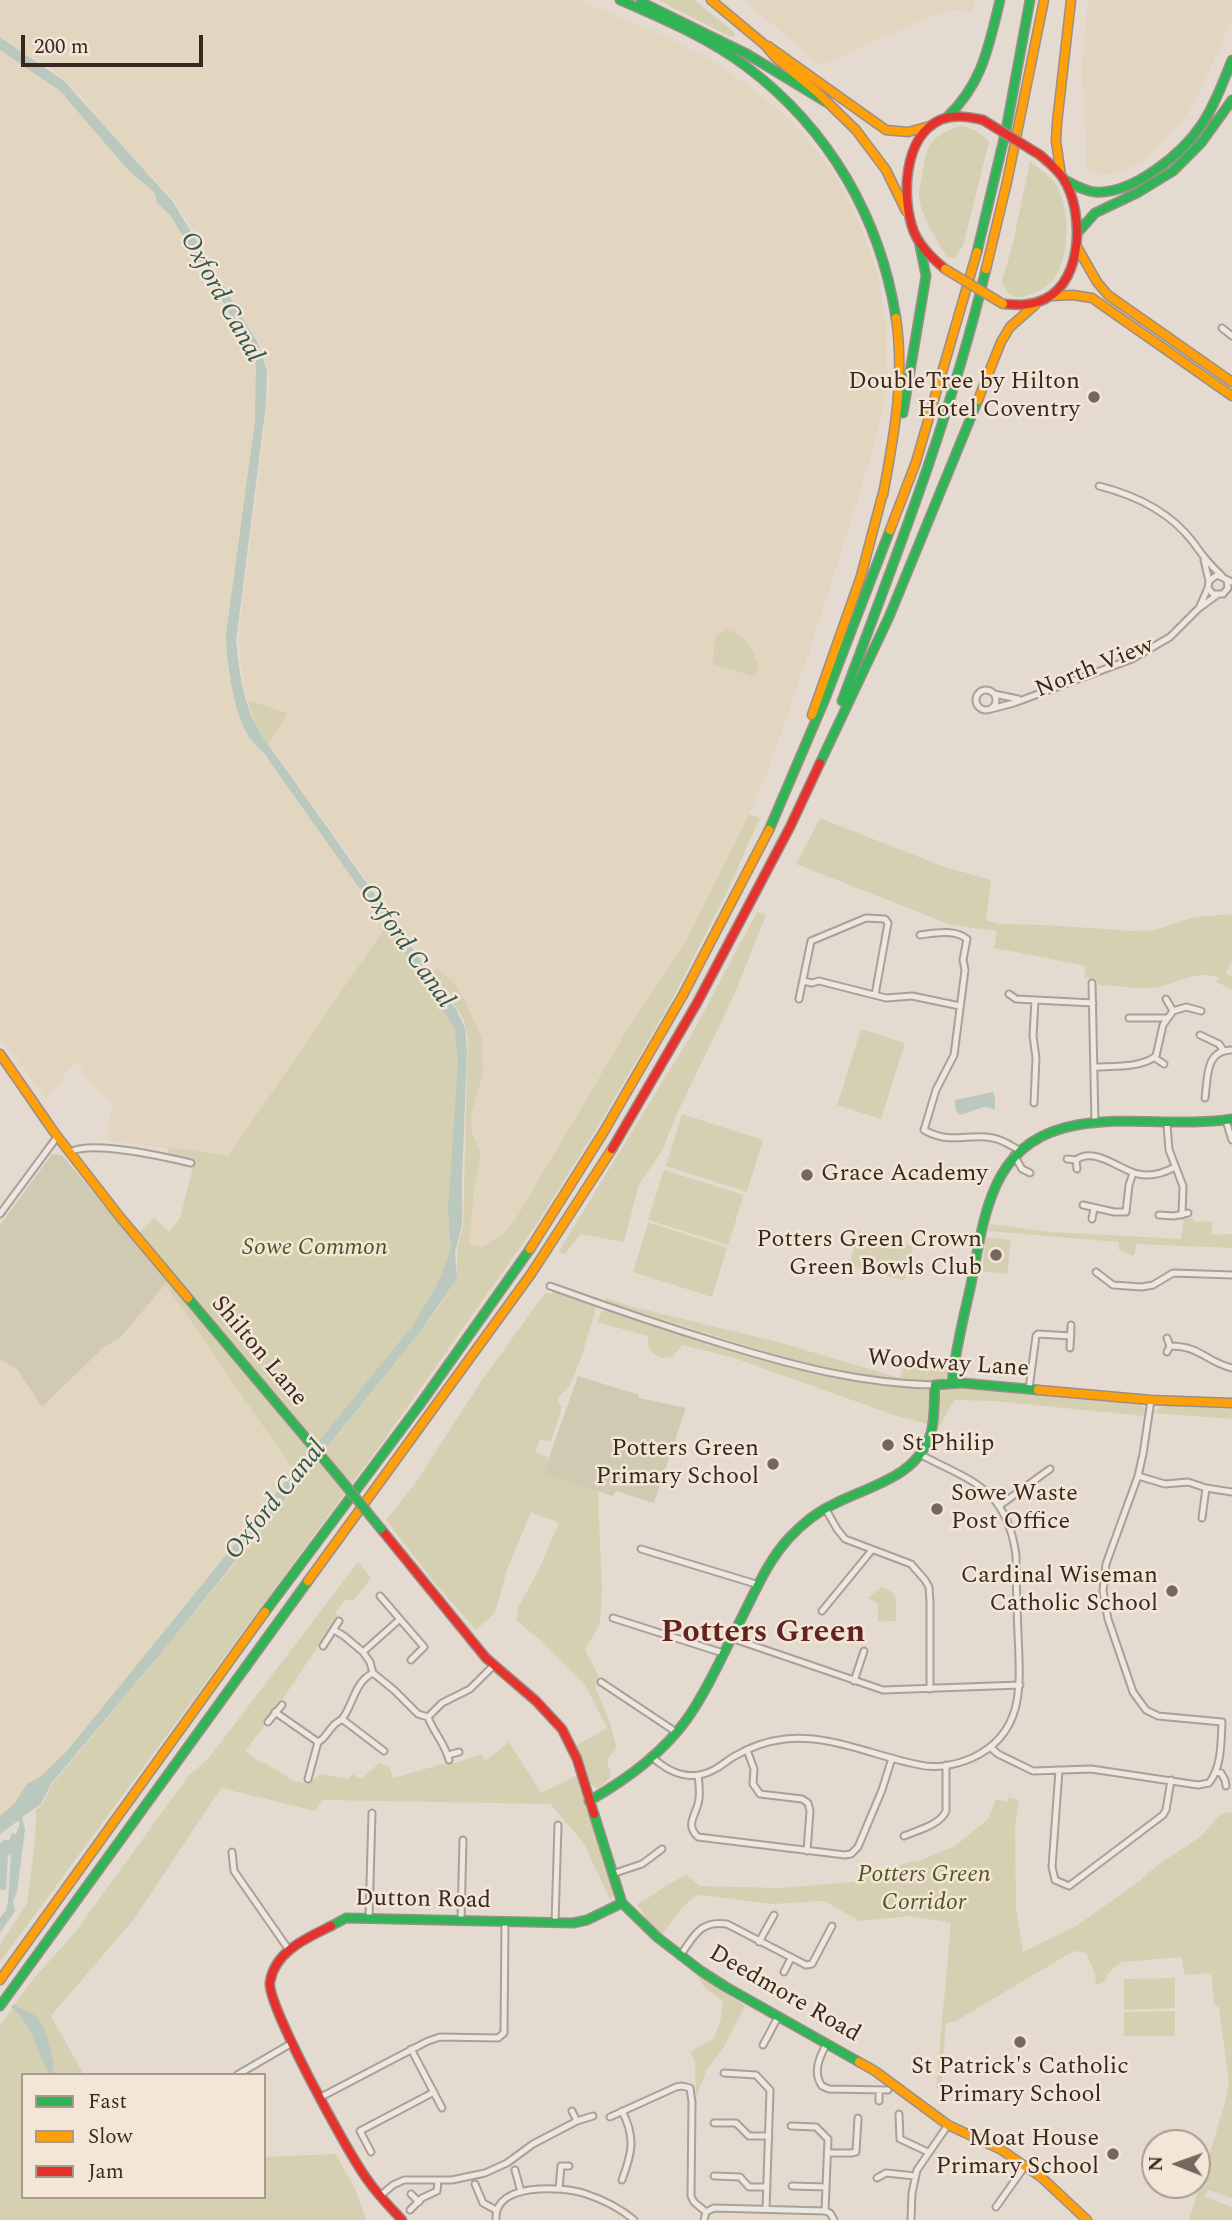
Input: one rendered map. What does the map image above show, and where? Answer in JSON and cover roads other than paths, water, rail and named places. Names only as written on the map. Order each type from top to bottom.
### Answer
[{"type":"main road","points":[[620,0],[709,43],[761,78],[815,130],[862,202],[888,274],[900,351],[898,401],[883,495]]},
{"type":"main road","points":[[634,0],[685,22],[747,54],[826,102]]},
{"type":"main road","points":[[711,0],[817,92],[856,130],[874,152],[893,184],[919,241],[926,276],[904,409],[861,576],[776,817]]},
{"type":"main road","points":[[765,45],[886,130],[908,132],[945,119],[962,104],[975,85],[982,67],[1000,0]]},
{"type":"main road","points":[[0,1980],[519,1266],[603,1133],[683,995],[776,817],[825,699],[916,463],[977,253],[1006,130],[1030,0]]},
{"type":"main road","points":[[790,827],[841,705],[929,467],[978,304],[1007,182],[1044,0]]},
{"type":"main road","points":[[0,2006],[531,1274],[617,1142],[697,1003],[790,827],[889,617],[1001,342],[1010,327],[1035,304],[1052,296],[1067,278],[1079,232],[1077,215],[1063,178],[1056,132],[1071,0]]},
{"type":"main road","points":[[945,119],[965,116],[984,120],[1040,155],[1063,178],[1090,191],[1102,193],[1134,182],[1159,168],[1182,148],[1201,125],[1232,60]]},
{"type":"main road","points":[[1079,232],[1095,214],[1173,171],[1201,143],[1232,100]]},
{"type":"main road","points":[[910,220],[905,192],[908,163],[917,142],[931,126]]},
{"type":"main road","points":[[919,241],[945,269],[1003,304],[1035,304]]},
{"type":"main road","points":[[1077,247],[1097,282],[1108,295],[1232,382]]},
{"type":"main road","points":[[1052,296],[1091,298],[1232,396]]},
{"type":"main road","name":"Shilton Lane","points":[[0,1054],[57,1137],[120,1217],[494,1665],[536,1701],[562,1729],[578,1759],[589,1801]]},
{"type":"main road","points":[[952,1383],[978,1243],[989,1199],[1000,1173],[1016,1153],[1038,1136],[1056,1129],[1096,1124],[1167,1125],[1229,1120]]},
{"type":"main road","name":"Woodway Lane","points":[[935,1385],[952,1383],[1232,1403]]},
{"type":"main road","points":[[622,1903],[615,1873],[589,1801],[627,1776],[676,1732],[701,1695],[770,1564],[790,1536],[825,1508],[903,1474],[921,1455],[931,1432],[935,1385]]},
{"type":"main road","name":"Dutton Road","points":[[402,2220],[380,2196],[350,2153],[292,2043],[270,1990],[275,1966],[289,1950],[346,1918],[555,1923],[587,1920],[622,1903]]},
{"type":"main road","name":"Deedmore Road","points":[[622,1903],[680,1956],[726,1987],[875,2071],[948,2125],[1000,2149],[1041,2177],[1087,2220]]},
{"type":"street","points":[[1222,328],[1232,336],[1232,343]]},
{"type":"street","points":[[1099,486],[1121,492],[1156,510],[1192,541],[1204,560],[1227,580],[1229,591],[1217,595],[1198,609]]},
{"type":"street","points":[[1204,560],[1208,584],[1211,592],[1217,595]]},
{"type":"street","points":[[1198,609],[1214,576],[1227,580]]},
{"type":"street","name":"North View","points":[[991,709],[1132,659],[1170,637],[1198,609]]},
{"type":"street","points":[[989,691],[994,694],[996,701],[991,709],[981,709],[976,700],[981,692],[989,691]]},
{"type":"street","name":"North View","points":[[994,694],[1021,699]]},
{"type":"street","points":[[799,999],[811,940],[866,918],[885,919],[888,923],[875,995]]},
{"type":"street","points":[[920,935],[944,933],[962,935],[967,939],[953,1060],[936,1090],[924,1130],[952,1139],[991,1138],[1006,1142],[1016,1153],[1022,1169],[1030,1173]]},
{"type":"street","points":[[803,981],[819,981],[886,998],[912,996],[960,1006]]},
{"type":"street","points":[[1092,983],[1096,1124]]},
{"type":"street","points":[[1009,1004],[1012,996],[1093,1003]]},
{"type":"street","points":[[1166,999],[1173,1011]]},
{"type":"street","points":[[1034,1103],[1035,1000]]},
{"type":"street","points":[[1155,1058],[1166,1018],[1173,1011],[1186,1007],[1201,1011]]},
{"type":"street","points":[[1129,1018],[1166,1018]]},
{"type":"street","points":[[1200,1035],[1219,1044],[1223,1050]]},
{"type":"street","points":[[1205,1098],[1210,1063],[1216,1054],[1223,1050],[1232,1050]]},
{"type":"street","points":[[1095,1067],[1128,1065],[1155,1058],[1164,1064]]},
{"type":"street","points":[[1229,1120],[1232,1140]]},
{"type":"street","points":[[1159,1215],[1185,1214],[1183,1186],[1168,1150],[1167,1125]]},
{"type":"street","points":[[0,1214],[57,1137]]},
{"type":"street","points":[[69,1152],[81,1148],[129,1151],[191,1163]]},
{"type":"street","points":[[1067,1159],[1095,1157],[1133,1172],[1154,1175],[1175,1167]]},
{"type":"street","points":[[1076,1160],[1077,1169]]},
{"type":"street","points":[[1128,1220],[1126,1212],[1133,1172]]},
{"type":"street","points":[[1083,1205],[1126,1212]]},
{"type":"street","points":[[1092,1219],[1094,1208]]},
{"type":"street","points":[[1096,1272],[1112,1285],[1142,1287],[1153,1286],[1173,1273],[1232,1275]]},
{"type":"street","name":"Woodway Lane","points":[[550,1286],[670,1328],[789,1363],[895,1384],[935,1385]]},
{"type":"street","points":[[1070,1348],[1072,1325]]},
{"type":"street","points":[[1029,1389],[1036,1336],[1070,1336]]},
{"type":"street","points":[[1167,1338],[1168,1349],[1191,1348],[1232,1368]]},
{"type":"street","points":[[1152,1399],[1138,1476],[1103,1577],[1103,1599],[1113,1638],[1136,1697],[1146,1710],[1158,1716],[1231,1723]]},
{"type":"street","points":[[651,1756],[671,1772],[698,1775],[709,1772],[747,1750],[782,1739],[810,1739],[919,1765],[946,1765],[966,1760],[990,1747],[1005,1731],[1018,1701],[1020,1685],[1016,1555],[1009,1525],[988,1493],[969,1478],[921,1455]]},
{"type":"street","points":[[999,1506],[1050,1469]]},
{"type":"street","points":[[1138,1476],[1166,1484],[1184,1482],[1232,1492]]},
{"type":"street","points":[[1202,1518],[1206,1488]]},
{"type":"street","points":[[825,1508],[845,1539],[911,1564],[929,1587],[930,1689]]},
{"type":"street","points":[[641,1549],[758,1585]]},
{"type":"street","points":[[822,1611],[872,1550]]},
{"type":"street","points":[[380,1596],[424,1647],[411,1660]]},
{"type":"street","points":[[613,1618],[723,1653]]},
{"type":"street","points":[[363,1652],[400,1619]]},
{"type":"street","points":[[323,1646],[340,1621]]},
{"type":"street","points":[[334,1630],[363,1652],[373,1673],[418,1714],[428,1717],[449,1757],[459,1752]]},
{"type":"street","points":[[731,1638],[854,1681],[889,1690],[1020,1685]]},
{"type":"street","points":[[854,1681],[864,1651]]},
{"type":"street","points":[[428,1717],[442,1703],[470,1689],[494,1665]]},
{"type":"street","points":[[308,1779],[318,1742],[342,1719],[360,1685],[373,1673]]},
{"type":"street","points":[[601,1682],[676,1732]]},
{"type":"street","points":[[268,1722],[282,1705]]},
{"type":"street","points":[[275,1712],[318,1742]]},
{"type":"street","points":[[342,1719],[384,1751]]},
{"type":"street","points":[[990,1747],[998,1755],[1033,1771],[1101,1770],[1205,1784],[1209,1783],[1216,1772],[1222,1722]]},
{"type":"street","points":[[747,1750],[754,1769],[753,1784],[760,1794],[803,1799],[808,1803],[810,1811],[807,1851]]},
{"type":"street","points":[[698,1775],[699,1798],[691,1824],[698,1838],[845,1855],[851,1854],[858,1847],[892,1758]]},
{"type":"street","points":[[904,1836],[944,1816],[946,1765]]},
{"type":"street","points":[[1059,1770],[1052,1867],[1055,1880],[1069,1886],[1163,1815],[1171,1780]]},
{"type":"street","points":[[1216,1772],[1221,1773],[1226,1786]]},
{"type":"street","points":[[369,1917],[372,1813]]},
{"type":"street","points":[[555,1923],[558,1825]]},
{"type":"street","points":[[461,1920],[463,1840]]},
{"type":"street","points":[[615,1873],[642,1864],[662,1849]]},
{"type":"street","points":[[232,1852],[231,1865],[234,1871],[289,1950]]},
{"type":"street","points":[[759,1942],[774,1915]]},
{"type":"street","points":[[321,2097],[428,2041],[440,2037],[498,2038],[504,2034],[505,1921]]},
{"type":"street","points":[[680,1956],[695,1934],[713,1923],[727,1924],[806,1965],[811,1964],[832,1926]]},
{"type":"street","points":[[784,1972],[791,1958]]},
{"type":"street","points":[[763,2045],[778,2017]]},
{"type":"street","points":[[240,2073],[292,2043]]},
{"type":"street","points":[[827,2043],[818,2063],[817,2079],[822,2086],[829,2089],[888,2090]]},
{"type":"street","points":[[411,2049],[442,2108]]},
{"type":"street","points":[[724,2073],[756,2075],[769,2088],[766,2209]]},
{"type":"street","points":[[610,2117],[676,2087],[686,2086],[691,2091],[692,2102],[691,2196],[706,2212]]},
{"type":"street","points":[[879,2090],[879,2101]]},
{"type":"street","points":[[371,2152],[360,2131],[434,2092]]},
{"type":"street","points":[[572,2111],[577,2121]]},
{"type":"street","points":[[622,2112],[631,2130],[632,2140],[622,2180]]},
{"type":"street","points":[[900,2114],[900,2139],[928,2152]]},
{"type":"street","points":[[380,2196],[404,2180],[438,2181],[471,2177],[496,2169],[533,2144],[577,2121],[593,2116]]},
{"type":"street","points":[[828,2153],[856,2152],[858,2118]]},
{"type":"street","points":[[714,2123],[738,2124],[749,2136],[769,2136]]},
{"type":"street","points":[[911,2220],[915,2176],[928,2152],[948,2125]]},
{"type":"street","points":[[791,2126],[816,2127],[828,2139],[825,2211]]},
{"type":"street","points":[[559,2189],[561,2166],[569,2166]]},
{"type":"street","points":[[996,2207],[1025,2166]]},
{"type":"street","points":[[515,2170],[521,2192]]},
{"type":"street","points":[[877,2178],[886,2173],[915,2176]]},
{"type":"street","points":[[714,2176],[740,2177],[749,2187],[767,2188]]},
{"type":"street","points":[[410,2210],[437,2191],[438,2181]]},
{"type":"street","points":[[475,2184],[482,2203],[496,2210]]},
{"type":"street","points":[[792,2186],[827,2187]]},
{"type":"street","points":[[496,2220],[496,2210],[503,2199],[521,2192],[559,2189],[606,2202],[634,2220]]},
{"type":"street","points":[[411,2194],[419,2202]]},
{"type":"street","points":[[706,2212],[715,2208],[825,2211],[835,2220]]},
{"type":"street","points":[[704,2220],[706,2212]]},
{"type":"water","name":"Oxford Canal","points":[[0,37],[64,81],[173,202],[258,343],[267,371],[266,404],[236,641],[248,707],[261,735],[457,1011],[465,1028],[467,1052],[462,1225],[455,1252],[457,1279],[420,1332],[166,1647],[51,1784],[41,1804],[22,1817],[25,1829],[17,1892],[13,1901],[15,1911],[0,1933],[0,1918],[8,1901],[11,1853],[8,1856],[6,1890],[0,1889],[0,1844],[3,1840],[9,1840],[12,1833],[16,1834],[20,1823],[18,1821],[0,1834],[0,1816],[14,1804],[27,1784],[40,1777],[67,1751],[413,1325],[436,1287],[451,1250],[448,1210],[458,1061],[455,1030],[420,974],[266,755],[249,737],[235,702],[227,659],[226,634],[255,421],[256,365],[225,305],[170,215],[157,203],[154,192],[129,171],[60,91],[0,50]]},
{"type":"water","points":[[993,1092],[995,1109],[984,1107],[960,1115],[956,1111],[955,1100]]},
{"type":"water","points":[[14,2004],[39,2020],[47,2038],[54,2064],[53,2073],[46,2069],[28,2028],[11,2007]]},
{"type":"place","name":"DoubleTree by Hilton Hotel Coventry","points":[[1094,397]]},
{"type":"place","name":"Grace Academy","points":[[807,1175]]},
{"type":"place","name":"Potters Green Crown Green Bowls Club","points":[[996,1255]]},
{"type":"place","name":"St Philip","points":[[888,1445]]},
{"type":"place","name":"Potters Green Primary School","points":[[773,1464]]},
{"type":"place","name":"Sowe Waste Post Office","points":[[937,1509]]},
{"type":"place","name":"Cardinal Wiseman Catholic School","points":[[1172,1591]]},
{"type":"place","name":"St Patrick's Catholic Primary School","points":[[1020,2042]]},
{"type":"place","name":"Moat House Primary School","points":[[1113,2154]]},
{"type":"district","name":"Potters Green","points":[[763,1635]]},
{"type":"park label","name":"Sowe Common","points":[[315,1249]]},
{"type":"park label","name":"Potters Green Corridor","points":[[924,1890]]}]
